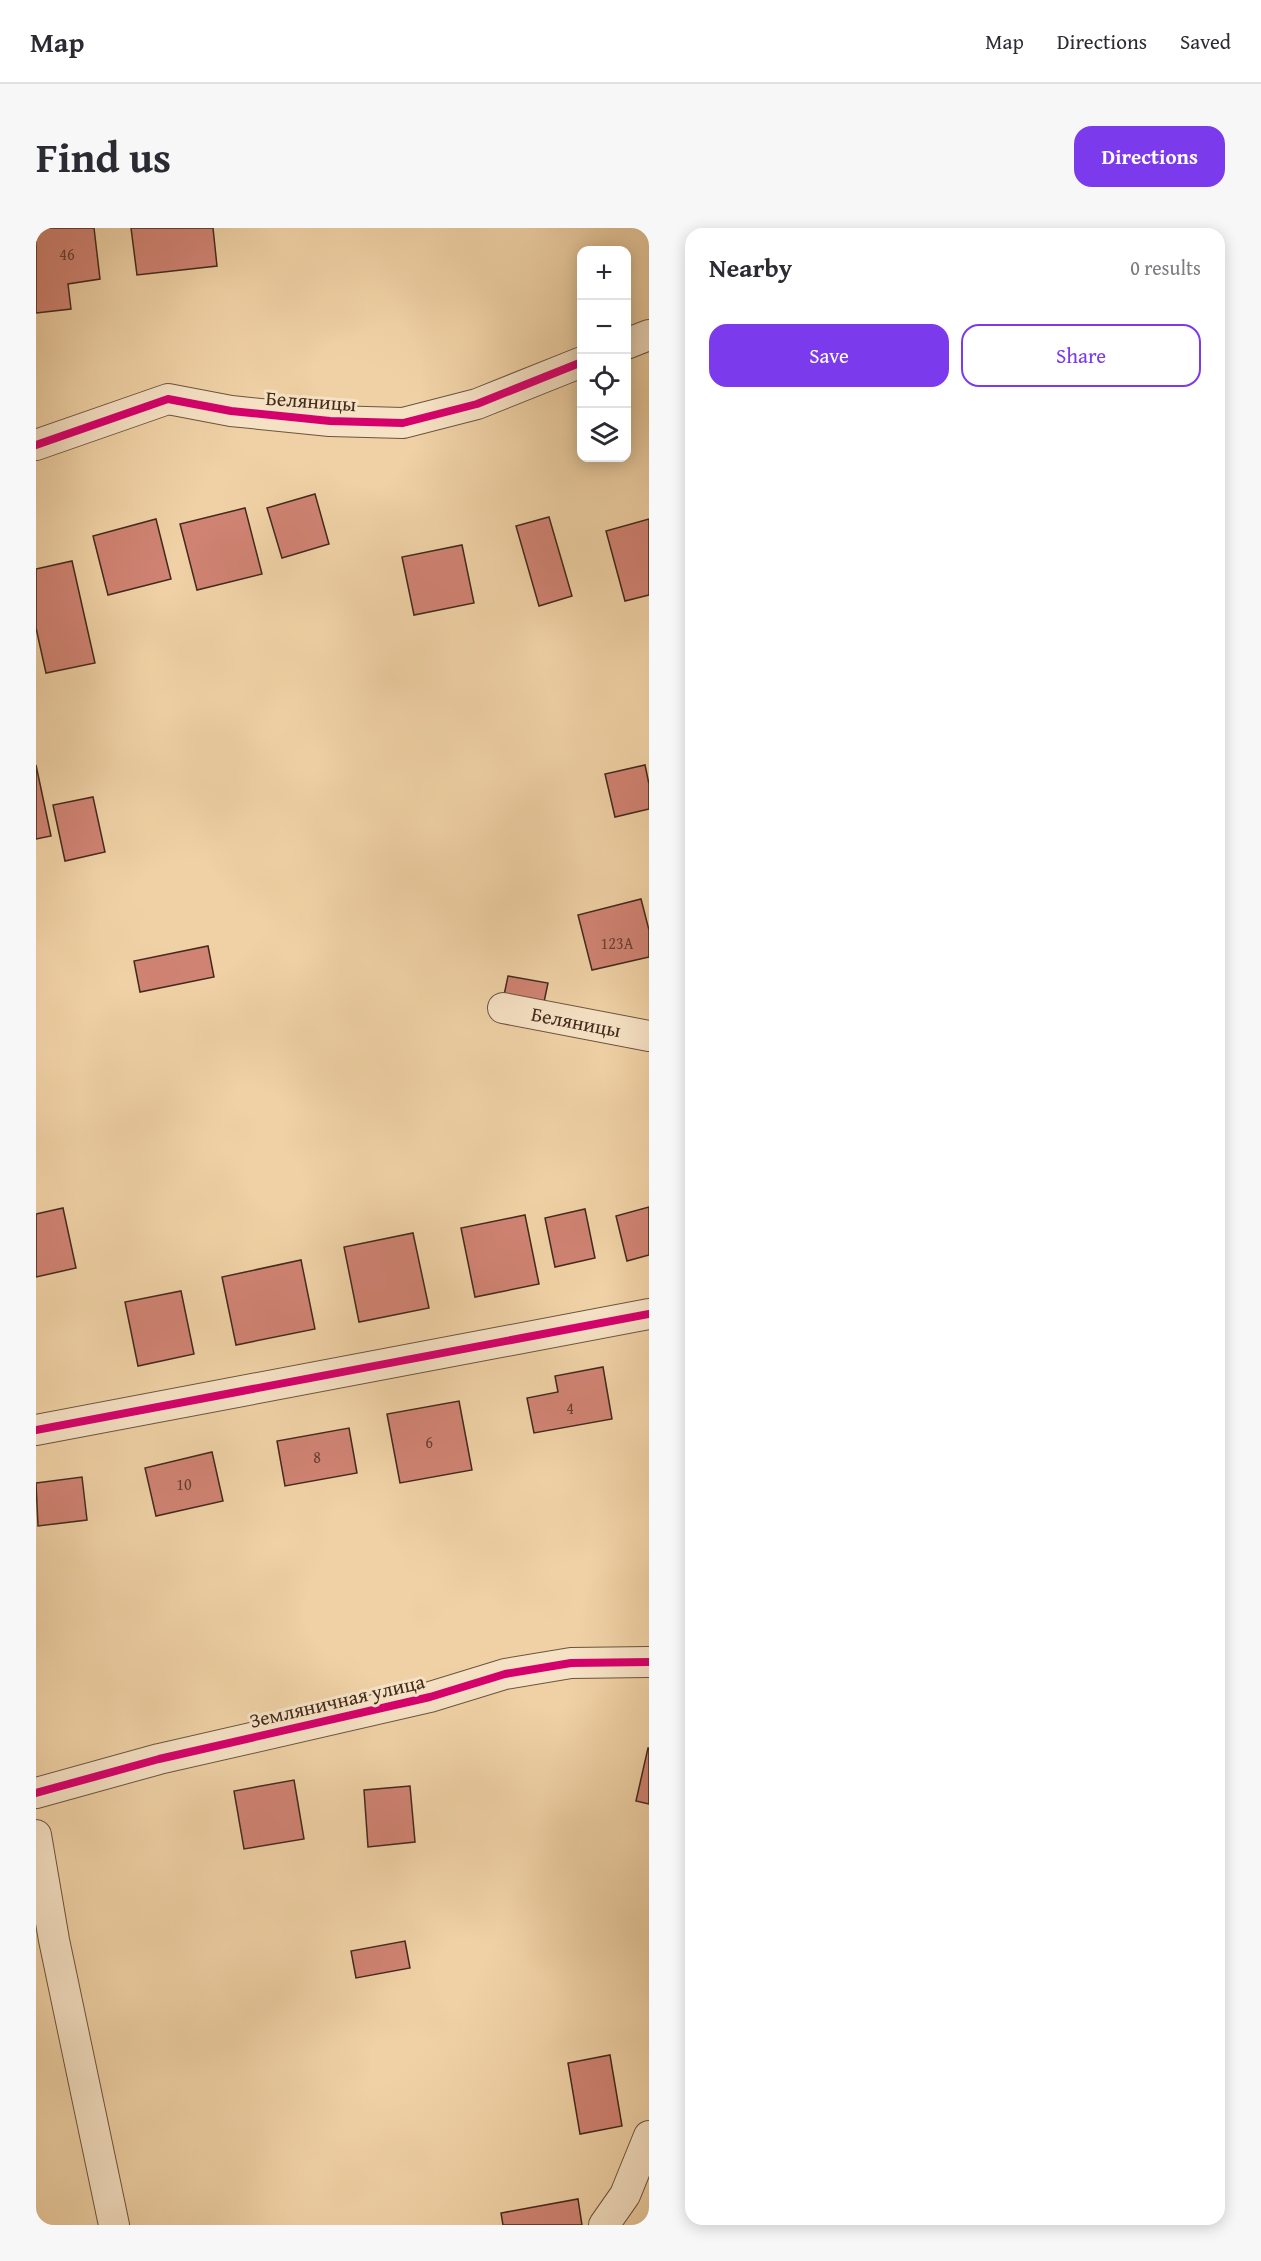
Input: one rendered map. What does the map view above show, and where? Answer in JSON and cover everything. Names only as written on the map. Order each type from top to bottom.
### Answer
[{"type":"street","points":[[631,342],[649,334]]},
{"type":"street","name":"Беляницы","points":[[36,445],[168,399],[231,411],[403,423],[477,404],[577,364]]},
{"type":"street","name":"Беляницы","points":[[503,1008],[649,1036]]},
{"type":"street","points":[[36,1430],[649,1314]]},
{"type":"street","name":"Земляничная улица","points":[[36,1792],[159,1759],[430,1697],[505,1674],[571,1663],[649,1662]]},
{"type":"street","points":[[36,1835],[45,1943],[114,2225]]},
{"type":"street","points":[[604,2225],[625,2195],[649,2136]]},
{"type":"building","points":[[36,228],[94,228],[100,279],[68,284],[71,309],[36,313]]},
{"type":"building","points":[[131,228],[213,228],[217,266],[137,275]]},
{"type":"building","points":[[315,494],[329,544],[282,558],[267,508]]},
{"type":"building","points":[[245,508],[262,574],[197,590],[180,524]]},
{"type":"building","points":[[549,517],[572,596],[539,606],[516,526]]},
{"type":"building","points":[[156,519],[171,579],[108,595],[93,536]]},
{"type":"building","points":[[649,519],[649,595],[625,601],[606,531]]},
{"type":"building","points":[[462,545],[474,603],[414,615],[402,557]]},
{"type":"building","points":[[72,561],[95,663],[46,673],[36,628],[36,569]]},
{"type":"building","points":[[36,765],[51,836],[36,839]]},
{"type":"building","points":[[645,765],[649,784],[649,809],[615,817],[605,774]]},
{"type":"building","points":[[93,797],[105,852],[65,861],[53,805]]},
{"type":"building","points":[[641,899],[649,930],[649,957],[592,970],[578,915]]},
{"type":"building","points":[[208,946],[214,977],[140,992],[134,961]]},
{"type":"building","points":[[508,976],[548,983],[543,1007],[503,1000]]},
{"type":"building","points":[[649,1207],[649,1255],[627,1261],[616,1216]]},
{"type":"building","points":[[63,1208],[76,1268],[36,1277],[36,1214]]},
{"type":"building","points":[[585,1209],[595,1258],[555,1267],[545,1218]]},
{"type":"building","points":[[525,1215],[539,1284],[475,1297],[461,1228]]},
{"type":"building","points":[[413,1233],[429,1308],[359,1322],[344,1247]]},
{"type":"building","points":[[301,1260],[315,1329],[236,1345],[222,1277]]},
{"type":"building","points":[[181,1291],[194,1354],[138,1366],[125,1302]]},
{"type":"building","points":[[603,1367],[612,1419],[534,1433],[527,1398],[558,1392],[555,1376]]},
{"type":"building","points":[[459,1401],[472,1470],[400,1483],[387,1414]]},
{"type":"building","points":[[349,1428],[357,1473],[285,1486],[277,1441]]},
{"type":"building","points":[[212,1452],[223,1501],[156,1516],[145,1468]]},
{"type":"building","points":[[82,1477],[87,1520],[38,1526],[36,1483]]},
{"type":"building","points":[[649,1748],[649,1804],[636,1801]]},
{"type":"building","points":[[294,1780],[304,1839],[244,1849],[234,1791]]},
{"type":"building","points":[[410,1786],[415,1842],[368,1847],[364,1790]]},
{"type":"building","points":[[405,1941],[410,1968],[356,1978],[351,1951]]},
{"type":"building","points":[[610,2055],[622,2126],[580,2134],[568,2063]]},
{"type":"building","points":[[578,2199],[582,2225],[503,2225],[501,2213]]},
{"type":"cycle path","points":[[36,445],[168,399],[231,411],[330,421],[403,423],[477,404],[577,364]]},
{"type":"cycle path","points":[[36,1430],[649,1314]]},
{"type":"cycle path","points":[[36,1793],[159,1759],[430,1697],[505,1674],[571,1663],[649,1662]]}]
